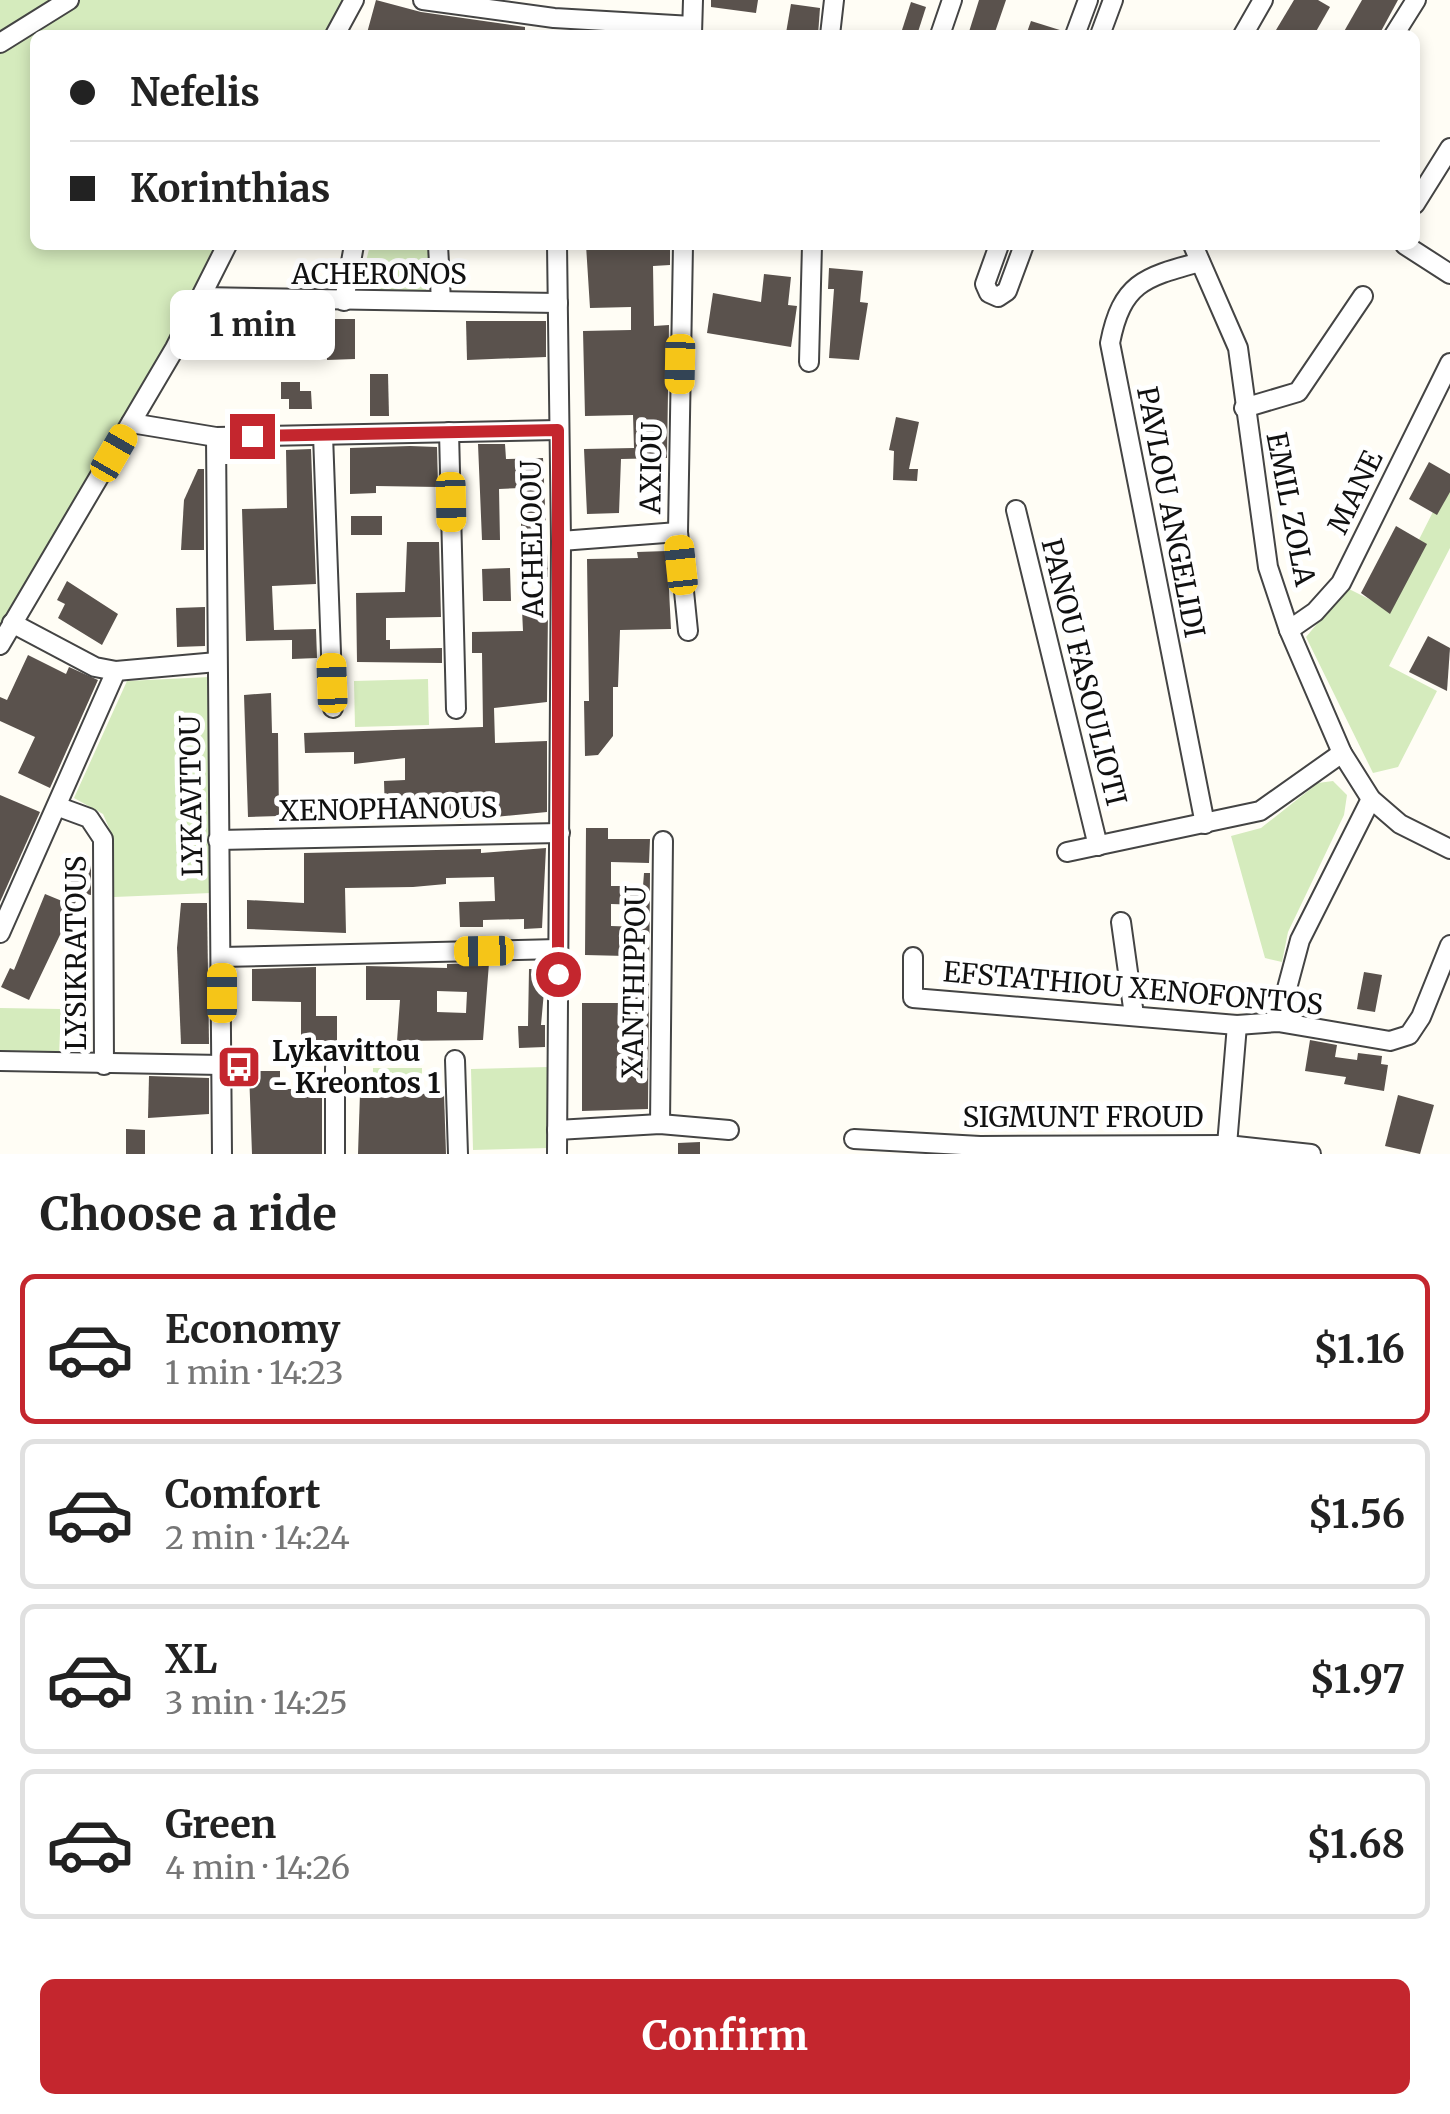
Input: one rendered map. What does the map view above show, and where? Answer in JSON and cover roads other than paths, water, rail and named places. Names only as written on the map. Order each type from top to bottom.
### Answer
[{"type":"street","points":[[0,43],[69,0]]},
{"type":"street","points":[[338,30],[354,0]]},
{"type":"street","points":[[423,0],[555,26],[692,30],[693,0]]},
{"type":"street","points":[[831,30],[834,0]]},
{"type":"street","points":[[942,30],[952,0]]},
{"type":"street","points":[[1078,30],[1088,0]]},
{"type":"street","points":[[1102,30],[1113,0]]},
{"type":"street","points":[[1246,30],[1263,0]]},
{"type":"street","points":[[1397,30],[1416,0]]},
{"type":"street","points":[[1420,196],[1450,148]]},
{"type":"street","points":[[0,645],[131,424],[224,250]]},
{"type":"street","points":[[344,301],[353,250]]},
{"type":"street","points":[[438,250],[442,301]]},
{"type":"street","name":"ACHELOOU","points":[[557,250],[561,542],[557,1154]]},
{"type":"street","name":"AXIOU","points":[[683,250],[678,532],[688,631]]},
{"type":"street","points":[[810,362],[812,250]]},
{"type":"street","points":[[997,250],[985,284],[989,293],[998,297],[1007,290],[1022,250]]},
{"type":"street","points":[[1413,250],[1450,274]]},
{"type":"street","name":"EMIL ZOLA","points":[[1196,253],[1238,348],[1268,567],[1289,630],[1342,753],[1371,799],[1400,824],[1450,849]]},
{"type":"street","name":"PAVLOU ANGELIDI","points":[[1196,253],[1146,277],[1116,310],[1110,344],[1206,824]]},
{"type":"street","points":[[1244,408],[1298,392],[1363,296]]},
{"type":"street","name":"ACHERONOS","points":[[201,297],[558,303]]},
{"type":"street","name":"MANE","points":[[1289,630],[1314,612],[1341,583],[1450,363]]},
{"type":"street","points":[[131,424],[216,436],[558,430]]},
{"type":"street","points":[[449,432],[456,709]]},
{"type":"street","name":"LYKAVITOU","points":[[216,436],[222,1154]]},
{"type":"street","points":[[323,436],[334,708]]},
{"type":"street","name":"PANOU FASOULIOTI","points":[[1016,510],[1098,846]]},
{"type":"street","points":[[561,542],[678,532]]},
{"type":"street","points":[[12,624],[96,666],[116,671],[217,662]]},
{"type":"street","points":[[0,933],[116,671]]},
{"type":"street","points":[[1067,852],[1260,811],[1342,753]]},
{"type":"street","points":[[1278,1022],[1300,940],[1371,799]]},
{"type":"street","name":"LYSIKRATOUS","points":[[59,807],[89,818],[103,839],[104,1065]]},
{"type":"street","name":"XENOPHANOUS","points":[[218,840],[560,832]]},
{"type":"street","name":"XANTHIPPOU","points":[[660,1124],[663,841]]},
{"type":"street","points":[[1121,922],[1134,1015]]},
{"type":"street","name":"EFSTATHIOU XENOFONTOS","points":[[913,957],[913,998],[1237,1025],[1278,1022],[1390,1041],[1409,1036],[1450,945]]},
{"type":"street","points":[[222,957],[558,949]]},
{"type":"street","points":[[1227,1146],[1237,1025]]},
{"type":"street","points":[[455,1060],[458,1154]]},
{"type":"street","points":[[0,1061],[222,1065]]},
{"type":"street","points":[[334,1068],[334,1154]]},
{"type":"street","points":[[557,1130],[660,1124],[728,1130]]},
{"type":"street","name":"SIGMUNT FROUD","points":[[854,1139],[979,1150],[1227,1146],[1311,1154]]},
{"type":"place","name":"Lykavittou - Kreontos 1","points":[[239,1067]]}]
